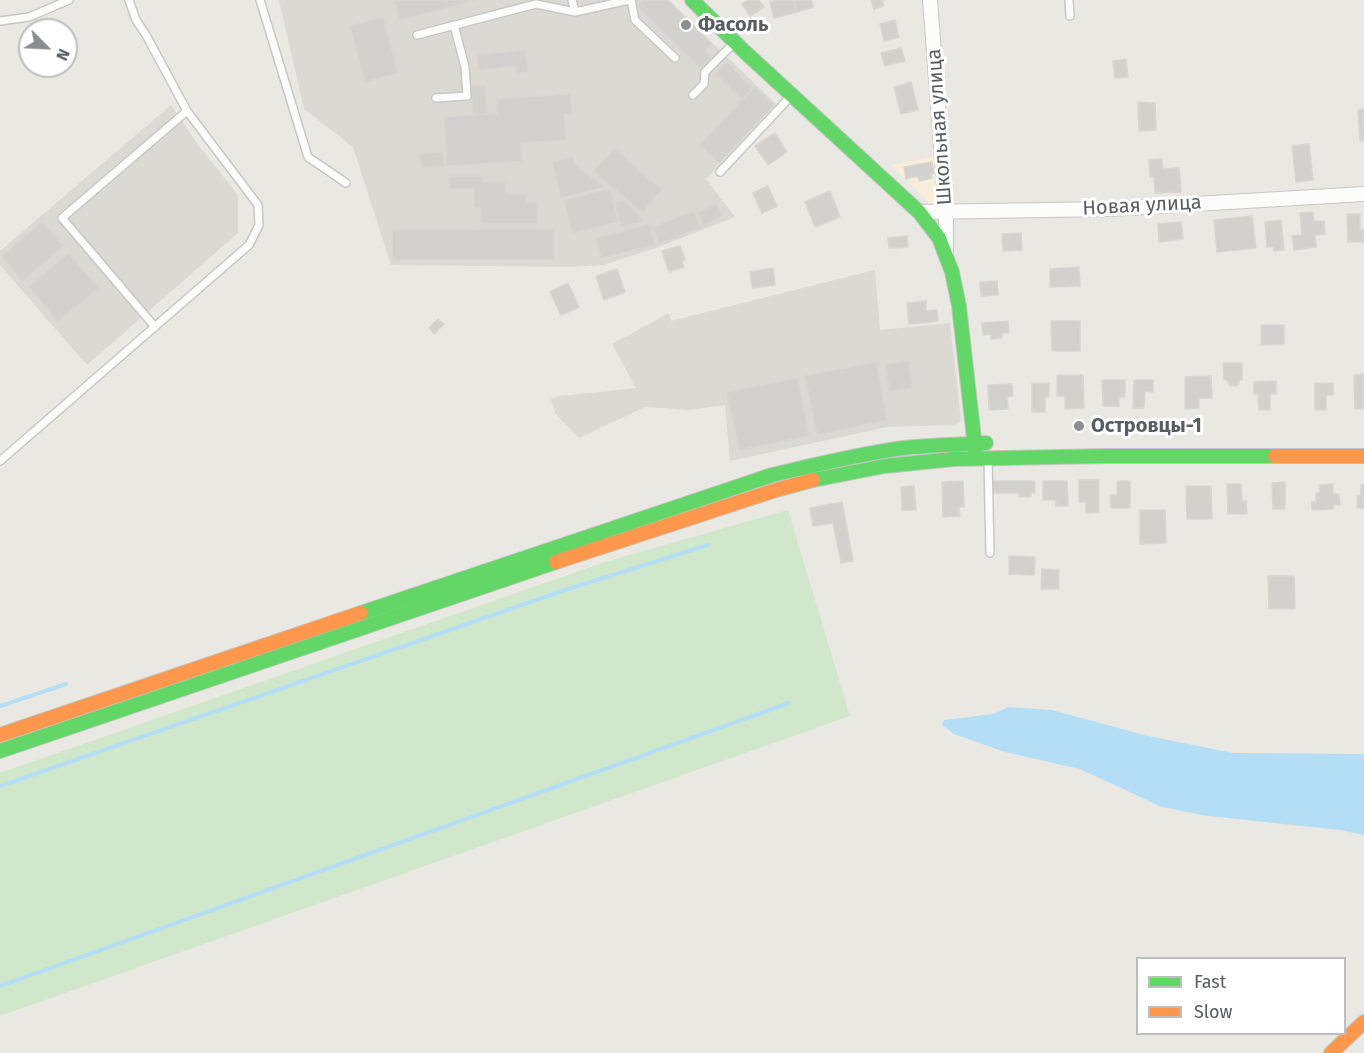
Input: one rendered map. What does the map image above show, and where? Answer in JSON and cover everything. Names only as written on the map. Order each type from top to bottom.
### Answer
[{"type":"main road","points":[[692,0],[919,212],[939,238],[952,272],[959,306],[958,344],[980,453]]},
{"type":"main road","points":[[0,751],[776,490],[822,477],[885,466],[954,459],[980,453],[1002,443]]},
{"type":"main road","points":[[0,735],[772,475],[851,457],[882,451],[949,444],[980,453],[1107,456],[1364,456]]},
{"type":"main road","points":[[1331,1053],[1364,1022]]},
{"type":"street","name":"Школьная улица","points":[[930,0],[946,212],[946,253]]},
{"type":"street","name":"Новая улица","points":[[919,212],[1111,209],[1364,194]]},
{"type":"lane","points":[[0,21],[29,17],[69,0]]},
{"type":"lane","points":[[0,461],[249,245],[259,225],[258,205],[187,111],[136,20],[129,0]]},
{"type":"lane","points":[[260,0],[308,157],[346,183]]},
{"type":"lane","points":[[572,0],[575,12]]},
{"type":"lane","points":[[417,35],[536,4],[575,12],[630,0],[636,20],[675,58]]},
{"type":"lane","points":[[1069,0],[1070,16]]},
{"type":"lane","points":[[436,98],[467,96],[465,68],[454,25]]},
{"type":"lane","points":[[693,95],[704,84],[705,72],[735,42]]},
{"type":"lane","points":[[720,172],[792,95]]},
{"type":"lane","points":[[155,327],[62,218],[187,111]]},
{"type":"lane","points":[[980,453],[990,553]]},
{"type":"shaded area","points":[[279,0],[668,0],[776,104],[706,179],[735,217],[656,248],[603,265],[570,267],[391,265],[353,147],[304,109]]},
{"type":"shaded area","points":[[171,105],[199,146],[238,195],[238,233],[87,365],[0,265],[0,251]]},
{"type":"shaded area","points":[[936,156],[941,207],[935,208],[891,165]]},
{"type":"shaded area","points":[[875,270],[880,330],[950,323],[961,421],[956,425],[887,427],[730,461],[725,405],[690,410],[645,407],[579,438],[555,413],[551,399],[636,388],[612,344],[669,313],[671,321]]},
{"type":"green space","points":[[788,510],[850,716],[0,1016],[0,773],[605,562]]},
{"type":"water","points":[[1008,707],[1052,710],[1144,735],[1233,753],[1364,754],[1364,835],[1340,830],[1208,816],[1162,807],[1080,769],[1005,752],[954,734],[942,725],[944,720],[994,714]]},
{"type":"building","points":[[394,0],[476,0],[400,20]]},
{"type":"building","points":[[643,0],[668,0],[712,44],[705,51],[711,58],[701,68],[637,6]]},
{"type":"building","points":[[749,0],[759,0],[764,7],[750,16],[742,4]]},
{"type":"building","points":[[794,0],[797,12],[774,18],[770,2]]},
{"type":"building","points":[[794,0],[811,0],[813,7],[797,12]]},
{"type":"building","points":[[871,0],[885,0],[882,1],[884,6],[874,9]]},
{"type":"building","points":[[383,17],[398,73],[365,82],[350,26]]},
{"type":"building","points":[[895,20],[899,37],[884,41],[880,24]]},
{"type":"building","points":[[901,48],[905,61],[885,66],[881,53]]},
{"type":"building","points":[[525,50],[528,72],[516,73],[515,66],[478,70],[477,55]]},
{"type":"building","points":[[1126,59],[1128,77],[1115,78],[1113,61]]},
{"type":"building","points":[[726,62],[753,88],[742,100],[715,74]]},
{"type":"building","points":[[911,82],[918,110],[901,114],[894,87]]},
{"type":"building","points":[[485,85],[487,114],[473,114],[471,86]]},
{"type":"building","points":[[755,86],[774,105],[719,163],[699,145]]},
{"type":"building","points":[[570,94],[572,114],[564,114],[566,140],[521,143],[522,161],[447,166],[444,117],[497,113],[496,99]]},
{"type":"building","points":[[1138,102],[1155,103],[1156,130],[1139,131]]},
{"type":"building","points":[[1364,109],[1364,141],[1360,141],[1358,110]]},
{"type":"building","points":[[775,133],[787,152],[768,165],[755,146]]},
{"type":"building","points":[[1309,144],[1313,180],[1296,182],[1292,146]]},
{"type":"building","points":[[614,148],[662,190],[642,213],[594,171]]},
{"type":"building","points":[[443,152],[444,166],[421,168],[420,153]]},
{"type":"building","points":[[573,157],[575,165],[605,187],[561,198],[552,162]]},
{"type":"building","points":[[1162,159],[1163,169],[1179,168],[1181,192],[1155,193],[1154,176],[1150,177],[1149,160]]},
{"type":"building","points":[[932,162],[934,173],[931,174],[932,178],[919,181],[918,176],[906,179],[904,167]]},
{"type":"building","points":[[449,176],[483,176],[483,182],[505,182],[505,194],[527,194],[527,202],[537,202],[537,224],[481,224],[481,208],[474,208],[474,189],[449,189]]},
{"type":"building","points":[[768,186],[777,206],[762,213],[753,193]]},
{"type":"building","points":[[610,189],[618,222],[572,233],[564,200]]},
{"type":"building","points":[[830,191],[840,217],[815,227],[805,202]]},
{"type":"building","points":[[623,199],[644,221],[621,227],[615,201]]},
{"type":"building","points":[[716,203],[722,216],[704,226],[698,213]]},
{"type":"building","points":[[694,211],[701,228],[659,244],[653,227]]},
{"type":"building","points":[[1313,212],[1314,222],[1324,221],[1325,234],[1315,235],[1316,247],[1294,250],[1292,236],[1302,235],[1300,213]]},
{"type":"building","points":[[1347,214],[1360,214],[1360,230],[1364,230],[1364,242],[1348,242]]},
{"type":"building","points":[[1252,216],[1256,248],[1217,252],[1214,220]]},
{"type":"building","points":[[1281,220],[1284,250],[1274,251],[1274,247],[1267,247],[1265,222]]},
{"type":"building","points":[[42,222],[63,246],[22,281],[2,256]]},
{"type":"building","points":[[1181,222],[1183,239],[1159,242],[1158,224]]},
{"type":"building","points":[[650,224],[655,245],[601,258],[596,238]]},
{"type":"building","points":[[554,229],[554,260],[392,260],[392,230]]},
{"type":"building","points":[[1021,233],[1022,250],[1003,251],[1002,234]]},
{"type":"building","points":[[907,236],[908,247],[889,248],[888,238]]},
{"type":"building","points":[[680,246],[685,260],[682,261],[684,267],[669,272],[662,251]]},
{"type":"building","points":[[69,253],[98,288],[58,322],[29,287]]},
{"type":"building","points":[[1079,267],[1080,286],[1050,287],[1050,269]]},
{"type":"building","points":[[773,268],[775,285],[752,288],[750,272]]},
{"type":"building","points":[[617,269],[625,292],[604,300],[596,276]]},
{"type":"building","points":[[997,281],[998,295],[981,296],[980,282]]},
{"type":"building","points":[[568,283],[579,307],[561,315],[550,292]]},
{"type":"building","points":[[926,301],[926,311],[937,310],[938,321],[909,324],[907,303]]},
{"type":"building","points":[[438,319],[444,324],[434,334],[429,328]]},
{"type":"building","points":[[1008,321],[1009,333],[1002,333],[1002,338],[991,339],[991,334],[983,335],[982,323]]},
{"type":"building","points":[[1051,321],[1080,321],[1080,351],[1052,351]]},
{"type":"building","points":[[1261,325],[1284,325],[1284,344],[1261,345]]},
{"type":"building","points":[[909,361],[912,388],[889,391],[886,364]]},
{"type":"building","points":[[876,362],[887,420],[817,435],[805,376]]},
{"type":"building","points":[[1223,363],[1242,363],[1242,380],[1237,386],[1230,386],[1227,380],[1224,380]]},
{"type":"building","points":[[1364,374],[1364,409],[1355,409],[1354,375]]},
{"type":"building","points":[[1057,375],[1083,375],[1084,408],[1065,409],[1065,396],[1057,396]]},
{"type":"building","points":[[1211,376],[1212,398],[1199,398],[1199,408],[1185,409],[1185,377]]},
{"type":"building","points":[[798,378],[809,436],[739,450],[727,392]]},
{"type":"building","points":[[1102,380],[1125,380],[1125,397],[1119,397],[1119,406],[1103,406]]},
{"type":"building","points":[[1134,380],[1153,380],[1153,392],[1145,391],[1144,408],[1133,408]]},
{"type":"building","points":[[1276,381],[1276,394],[1270,394],[1270,410],[1259,410],[1258,394],[1254,394],[1254,382]]},
{"type":"building","points":[[1032,383],[1049,383],[1049,397],[1045,397],[1045,412],[1032,412]]},
{"type":"building","points":[[1315,383],[1333,383],[1333,395],[1326,395],[1326,410],[1315,410]]},
{"type":"building","points":[[1012,384],[1013,396],[1007,397],[1008,409],[989,410],[988,385]]},
{"type":"building","points":[[1079,480],[1099,480],[1099,512],[1086,513],[1086,502],[1079,502]]},
{"type":"building","points":[[963,481],[964,507],[959,507],[960,516],[943,517],[942,482]]},
{"type":"building","points":[[993,481],[1035,481],[1035,493],[1031,493],[1031,497],[1019,497],[1019,493],[993,493]]},
{"type":"building","points":[[1043,481],[1067,481],[1068,506],[1056,506],[1056,500],[1043,500]]},
{"type":"building","points":[[1117,481],[1130,481],[1130,508],[1111,508],[1110,495],[1117,495]]},
{"type":"building","points":[[1285,482],[1285,509],[1273,509],[1272,483]]},
{"type":"building","points":[[1227,484],[1241,484],[1242,501],[1246,501],[1247,514],[1228,514]]},
{"type":"building","points":[[1333,484],[1333,494],[1339,494],[1340,505],[1333,505],[1333,509],[1312,510],[1312,502],[1316,502],[1316,493],[1320,493],[1319,485]]},
{"type":"building","points":[[1361,485],[1364,485],[1364,508],[1357,508],[1357,496],[1361,496]]},
{"type":"building","points":[[914,486],[916,510],[902,510],[901,487]]},
{"type":"building","points":[[1186,486],[1211,486],[1212,519],[1187,519]]},
{"type":"building","points":[[842,502],[853,561],[841,563],[833,523],[813,526],[810,508]]},
{"type":"building","points":[[1140,510],[1165,510],[1166,543],[1140,544]]},
{"type":"building","points":[[1009,556],[1035,557],[1034,575],[1009,574]]},
{"type":"building","points":[[1042,569],[1059,570],[1059,589],[1041,589]]},
{"type":"building","points":[[1268,576],[1294,576],[1295,609],[1269,609]]},
{"type":"waterway","points":[[0,786],[565,590],[708,545]]},
{"type":"waterway","points":[[0,706],[66,684]]},
{"type":"waterway","points":[[0,986],[789,703]]},
{"type":"traffic: fast","points":[[692,0],[746,53],[919,212],[939,238],[952,272],[959,306],[976,456]]},
{"type":"traffic: fast","points":[[361,613],[772,475],[903,448],[986,443]]},
{"type":"traffic: fast","points":[[813,480],[885,466],[954,459],[1275,456]]},
{"type":"traffic: fast","points":[[0,751],[556,562]]},
{"type":"traffic: slow","points":[[1275,456],[1364,456]]},
{"type":"traffic: slow","points":[[556,562],[813,480]]},
{"type":"traffic: slow","points":[[0,735],[361,613]]},
{"type":"traffic: slow","points":[[1331,1053],[1364,1022]]},
{"type":"place","name":"Фасоль","points":[[686,25]]},
{"type":"place","name":"Островцы-1","points":[[1079,426]]}]
